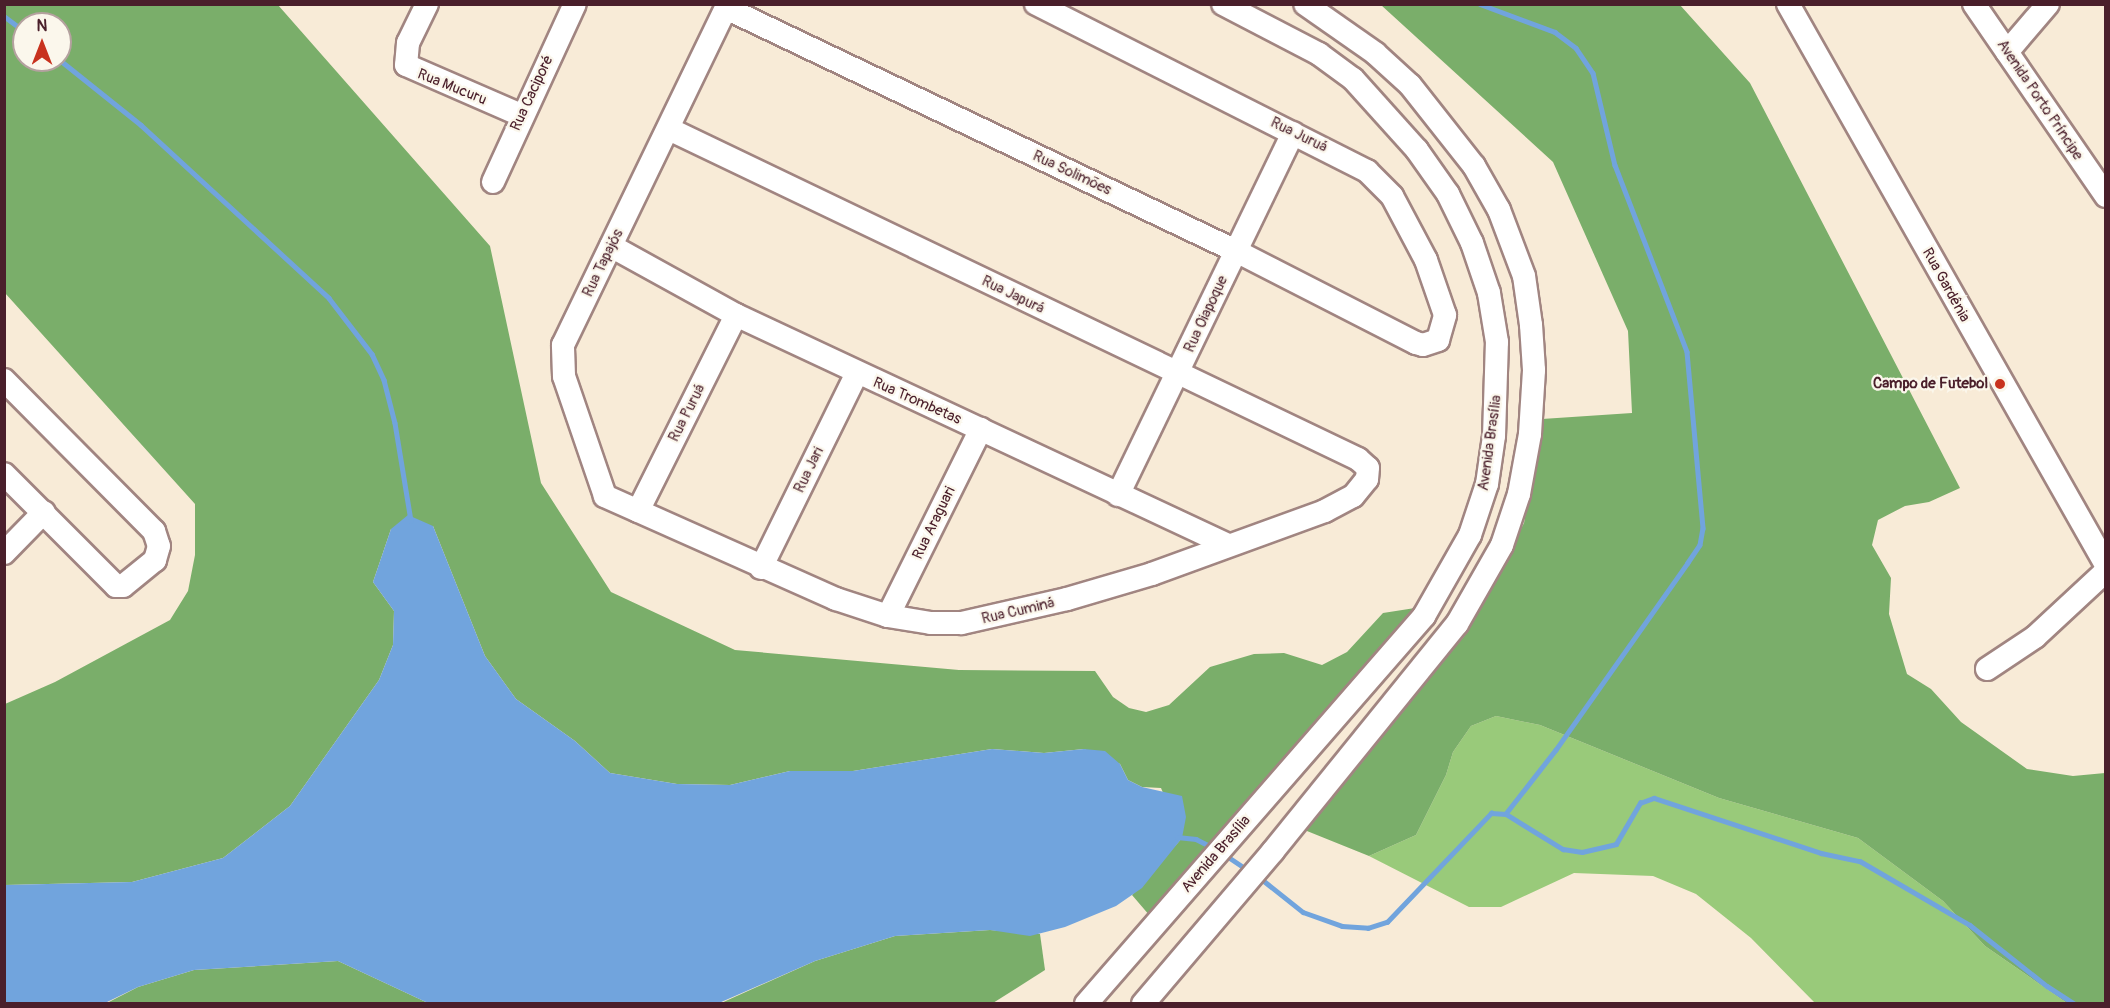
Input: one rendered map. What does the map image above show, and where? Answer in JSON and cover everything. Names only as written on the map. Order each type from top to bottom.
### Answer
[{"type":"street","name":"Rua Mucuru","points":[[427,4],[408,43],[404,60],[411,70],[521,115]]},
{"type":"street","name":"Rua Caciporé","points":[[493,182],[521,115],[575,4]]},
{"type":"street","name":"Rua Juruá","points":[[1036,4],[1367,171],[1392,196],[1426,260],[1445,315],[1438,340],[1423,345],[1416,343]]},
{"type":"street","name":"Avenida Brasília","points":[[1086,1004],[1424,616],[1442,590],[1470,535],[1487,484],[1498,385],[1497,342],[1489,293],[1472,243],[1448,194],[1417,150],[1384,111],[1336,67],[1278,31],[1223,4]]},
{"type":"street","points":[[1143,1004],[1432,657],[1479,589],[1502,545],[1519,494],[1534,405],[1534,369],[1524,276],[1499,210],[1479,175],[1410,85],[1376,53],[1305,4]]},
{"type":"street","name":"Rua Gardênia","points":[[1788,4],[2106,565]]},
{"type":"street","name":"Avenida Porto Príncipe","points":[[1974,4],[2103,186]]},
{"type":"street","points":[[2007,52],[2048,4]]},
{"type":"street","name":"Rua Tapajós","points":[[638,511],[608,498],[599,489],[561,366],[563,345],[727,6]]},
{"type":"street","name":"Rua Solimões","points":[[727,6],[1236,251],[1416,343]]},
{"type":"street","name":"Rua Japurá","points":[[669,129],[1178,375],[1359,459]]},
{"type":"street","name":"Rua Oiapoque","points":[[1118,495],[1293,133]]},
{"type":"street","name":"Rua Trombetas","points":[[611,246],[736,315],[1228,545]]},
{"type":"street","name":"Rua Puruá","points":[[638,511],[736,315]]},
{"type":"street","name":"Rua Jari","points":[[760,568],[857,373]]},
{"type":"street","points":[[4,380],[158,539],[158,554],[151,566],[123,586],[116,586],[95,568],[44,512],[4,474]]},
{"type":"street","name":"Rua Araguari","points":[[888,616],[981,429]]},
{"type":"street","name":"Rua Cuminá","points":[[638,511],[760,568],[888,616],[931,623],[993,618],[1152,574],[1347,500],[1367,479],[1368,468],[1359,459]]},
{"type":"street","points":[[4,553],[44,512]]},
{"type":"street","points":[[1987,669],[2035,637],[2106,571]]},
{"type":"green space","points":[[5,5],[278,5],[490,246],[541,483],[611,592],[735,650],[959,670],[1095,671],[1113,697],[1129,708],[1146,712],[1169,705],[1210,667],[1254,654],[1284,653],[1322,665],[1347,652],[1383,613],[1415,608],[1150,916],[1132,895],[1182,838],[1161,788],[1142,787],[1128,780],[1120,764],[1084,749],[1044,753],[992,749],[853,771],[790,771],[730,785],[677,784],[610,773],[575,741],[516,699],[485,656],[433,526],[391,529],[373,582],[394,611],[393,645],[379,680],[290,806],[223,858],[132,882],[5,885],[5,704],[55,682],[170,620],[188,591],[195,555],[195,504],[5,293]]},
{"type":"green space","points":[[1381,5],[1680,5],[1750,83],[1960,488],[1929,502],[1905,506],[1878,520],[1872,545],[1891,578],[1889,614],[1907,674],[1931,689],[1961,722],[2027,769],[2073,776],[2105,773],[2105,1003],[2067,1003],[1985,946],[1943,901],[1858,838],[1719,798],[1540,725],[1496,716],[1471,726],[1453,752],[1446,775],[1416,835],[1369,856],[1302,829],[1466,634],[1524,523],[1542,419],[1632,413],[1628,331],[1553,162]]},
{"type":"green space","points":[[1496,716],[1540,725],[1719,798],[1858,838],[1943,901],[1985,946],[2067,1003],[1815,1003],[1751,938],[1696,894],[1653,876],[1574,873],[1501,907],[1469,907],[1369,856],[1416,835],[1446,775],[1453,752],[1471,726]]},
{"type":"green space","points":[[990,930],[1040,934],[1045,970],[993,1003],[719,1004],[815,961],[895,936]]},
{"type":"green space","points":[[338,961],[428,1003],[105,1004],[138,987],[194,970]]},
{"type":"water","points":[[408,515],[433,526],[485,656],[516,699],[575,741],[610,773],[677,784],[730,785],[790,771],[853,771],[992,749],[1044,753],[1084,749],[1105,751],[1120,764],[1128,780],[1142,787],[1182,796],[1186,817],[1182,838],[1142,888],[1116,906],[1065,927],[1030,936],[990,930],[895,936],[815,961],[719,1003],[428,1003],[338,961],[194,970],[138,987],[105,1003],[5,1003],[5,885],[132,882],[223,858],[290,806],[379,680],[393,645],[394,611],[373,582],[391,529]]},
{"type":"waterway","points":[[1480,4],[1555,32],[1576,48],[1593,73],[1615,165],[1687,352],[1703,528],[1700,545],[1688,563],[1556,750],[1506,814]]},
{"type":"waterway","points":[[4,16],[12,22]]},
{"type":"waterway","points":[[72,70],[141,125],[329,298],[372,354],[384,380],[395,423],[411,521]]},
{"type":"waterway","points":[[1259,877],[1303,912],[1342,926],[1368,928],[1387,922],[1491,813],[1506,814],[1563,849],[1582,852],[1616,844],[1640,803],[1654,798],[1821,853],[1860,861],[1970,925],[2047,986],[2075,1004]]},
{"type":"waterway","points":[[1177,837],[1196,839],[1214,848]]},
{"type":"waterway","points":[[1224,854],[1249,871]]},
{"type":"place","name":"Campo de Futebol","points":[[2000,384]]}]
